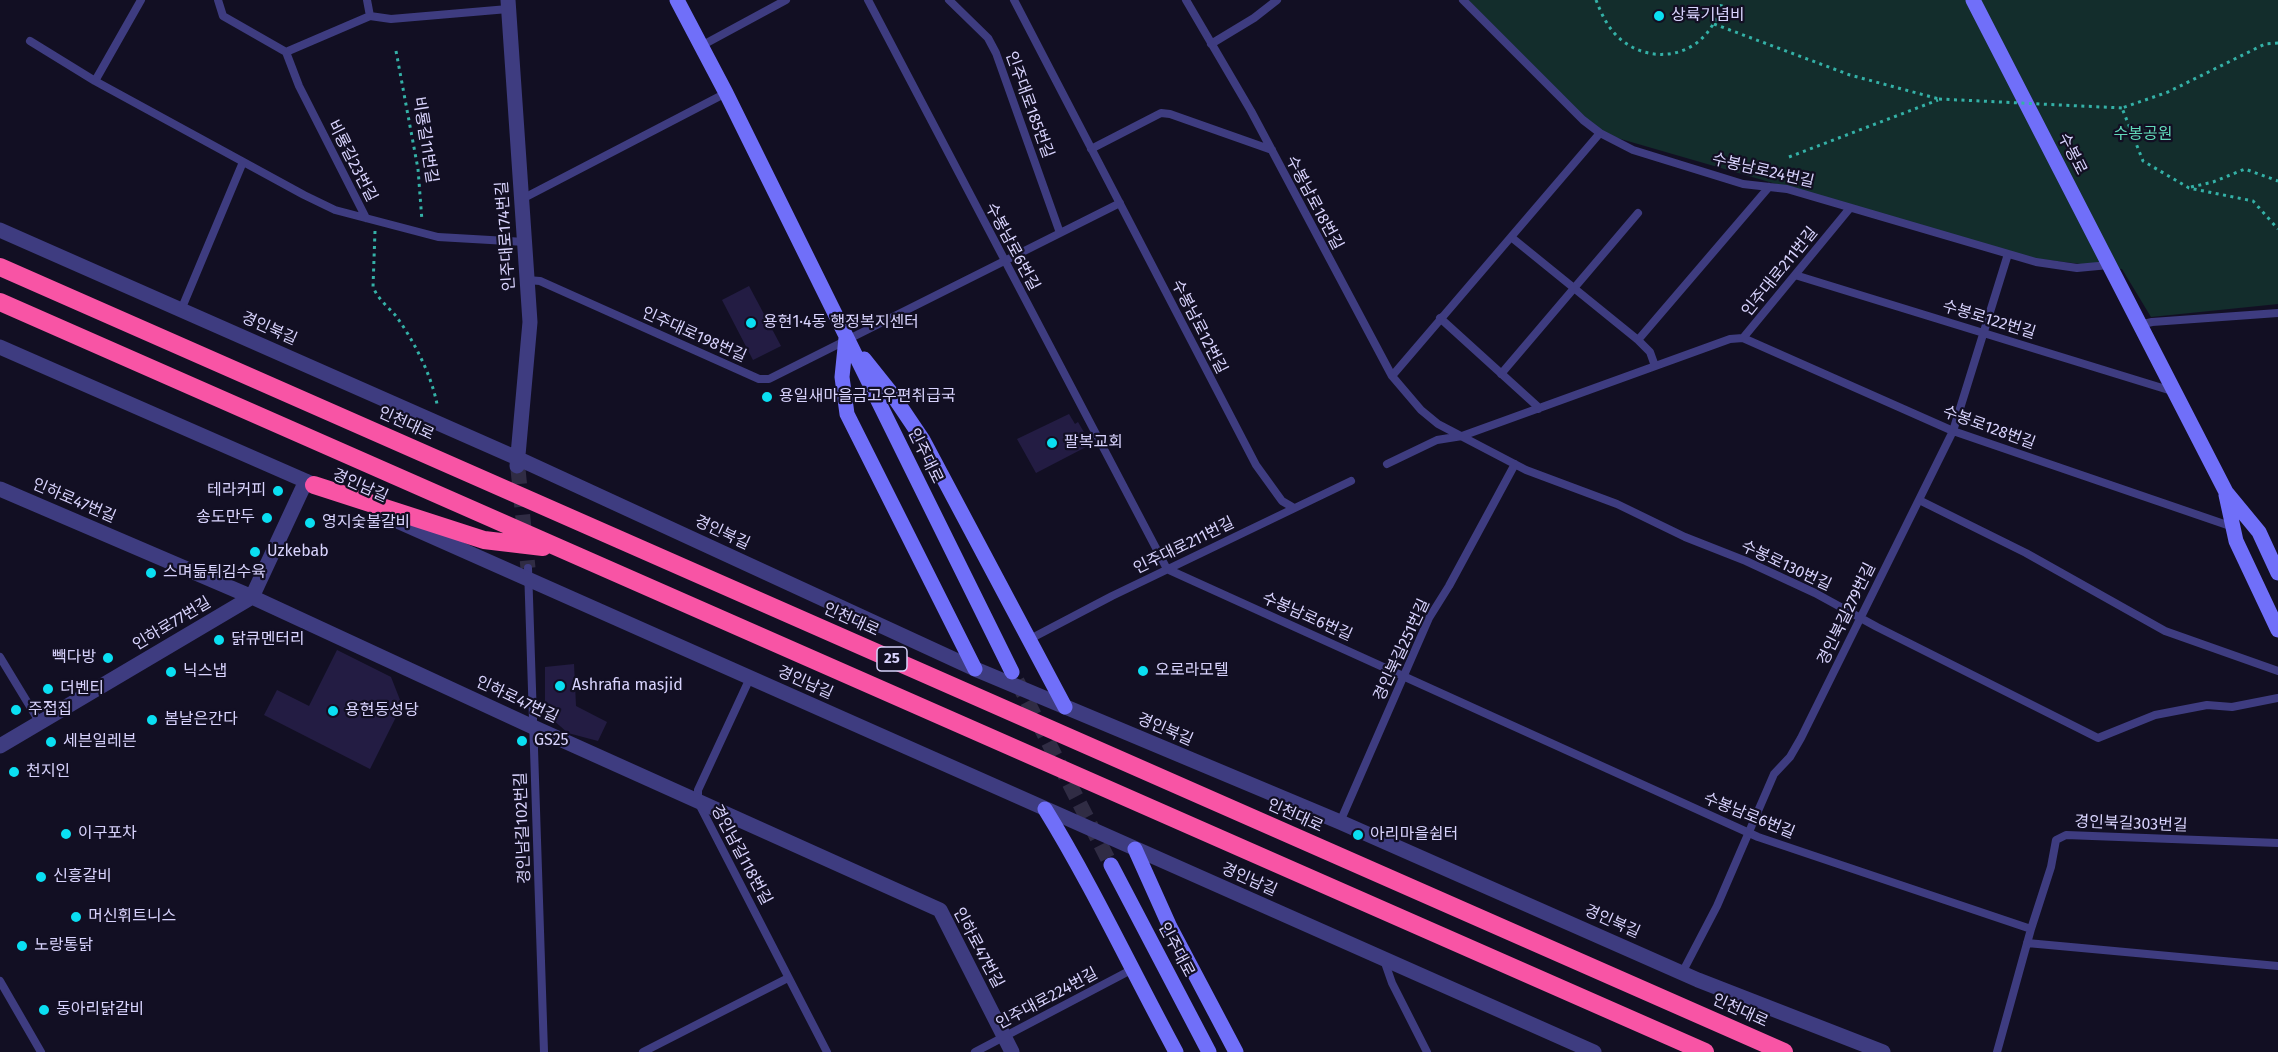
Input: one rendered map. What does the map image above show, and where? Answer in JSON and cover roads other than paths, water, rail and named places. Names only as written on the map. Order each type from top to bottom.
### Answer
[{"type":"highway","name":"인천대로","points":[[0,267],[1785,1052]]},
{"type":"highway","name":"25","points":[[0,302],[1705,1052]]},
{"type":"highway","points":[[310,483],[484,540],[564,550]]},
{"type":"street","name":"인주대로","points":[[677,0],[726,93],[1012,672]]},
{"type":"street","name":"수봉로","points":[[1973,0],[2226,492],[2259,532],[2278,573]]},
{"type":"street","name":"인주대로174번길","points":[[508,4],[530,322],[517,464]]},
{"type":"street","name":"경인북길","points":[[0,230],[441,425],[517,464],[975,669],[1340,822],[1682,973],[1883,1052]]},
{"type":"street","points":[[846,338],[892,393],[923,440],[1065,707]]},
{"type":"street","points":[[846,338],[842,377],[847,414],[975,669]]},
{"type":"street","name":"경인남길","points":[[0,347],[310,483],[528,574],[750,678],[1594,1052]]},
{"type":"street","points":[[252,597],[310,483]]},
{"type":"street","name":"인하로47번길","points":[[0,489],[252,597],[533,728],[940,910],[1012,1052]]},
{"type":"street","name":"수봉로","points":[[2226,492],[2236,541],[2278,630]]},
{"type":"street","name":"인하로77번길","points":[[0,746],[252,597]]},
{"type":"street","points":[[1045,809],[1069,847],[1131,970],[1176,1052]]},
{"type":"street","points":[[1135,849],[1170,927],[1236,1052]]},
{"type":"street","name":"인주대로","points":[[1111,865],[1209,1052]]},
{"type":"lane","points":[[95,81],[141,0]]},
{"type":"lane","points":[[218,0],[223,16],[286,52],[370,16],[392,19],[508,4]]},
{"type":"lane","points":[[367,0],[370,16]]},
{"type":"lane","points":[[701,46],[786,0]]},
{"type":"lane","name":"수봉남로6번길","points":[[868,0],[1167,569],[1749,833],[2031,929]]},
{"type":"lane","name":"인주대로185번길","points":[[949,0],[988,38],[996,53],[1060,233]]},
{"type":"lane","name":"수봉남로12번길","points":[[1014,0],[1256,465],[1281,501],[1294,508]]},
{"type":"lane","name":"수봉남로18번길","points":[[1186,0],[1272,150],[1392,376],[1420,410],[1438,424],[1462,436]]},
{"type":"lane","points":[[1211,44],[1254,18],[1277,0]]},
{"type":"lane","name":"수봉남로24번길","points":[[1463,0],[1583,120],[1600,133],[1634,150],[1743,184],[1787,189],[2036,262],[2078,268],[2109,265]]},
{"type":"lane","name":"비룡길23번길","points":[[30,41],[95,81],[243,162],[325,205],[366,218]]},
{"type":"lane","name":"비룡길23번길","points":[[286,52],[299,86],[366,218]]},
{"type":"lane","points":[[522,199],[726,93]]},
{"type":"lane","points":[[1091,149],[1161,113],[1170,114],[1272,150]]},
{"type":"lane","points":[[1392,376],[1600,133]]},
{"type":"lane","points":[[181,310],[243,162]]},
{"type":"lane","points":[[1638,340],[1769,187]]},
{"type":"lane","name":"인주대로198번길","points":[[527,280],[540,281],[759,379],[769,379],[846,338],[1120,203]]},
{"type":"lane","name":"인주대로211번길","points":[[1387,464],[1437,440],[1462,436],[1730,339],[1743,338],[1850,208]]},
{"type":"lane","points":[[1502,374],[1638,213]]},
{"type":"lane","points":[[366,218],[438,237],[525,242]]},
{"type":"lane","points":[[1511,237],[1638,340],[1650,352],[1655,366]]},
{"type":"lane","name":"경인북길279번길","points":[[1682,973],[1717,906],[1774,774],[1796,748],[1953,431],[2008,254]]},
{"type":"lane","name":"수봉로122번길","points":[[1795,275],[2174,392]]},
{"type":"lane","points":[[2139,325],[2152,322],[2278,313]]},
{"type":"lane","points":[[1440,318],[1538,406],[1538,409]]},
{"type":"lane","name":"수봉로128번길","points":[[1743,338],[1953,431],[2233,527]]},
{"type":"lane","name":"수봉로130번길","points":[[1462,436],[1515,464],[1617,504],[1686,537],[1746,561],[1815,593],[2098,738],[2155,715],[2207,705],[2232,707],[2278,698]]},
{"type":"lane","name":"경인북길251번길","points":[[1340,822],[1429,618],[1449,586],[1515,464]]},
{"type":"lane","name":"인주대로211번길","points":[[1030,639],[1112,596],[1351,481]]},
{"type":"lane","points":[[1919,500],[2026,553],[2165,631],[2278,671]]},
{"type":"lane","name":"경인남길102번길","points":[[528,574],[544,1052]]},
{"type":"lane","points":[[0,657],[40,723]]},
{"type":"lane","name":"경인남길118번길","points":[[750,678],[698,790],[698,802],[827,1052]]},
{"type":"lane","name":"경인북길303번길","points":[[1998,1052],[2031,929],[2051,867],[2056,840],[2066,835],[2278,843]]},
{"type":"lane","points":[[2027,943],[2278,966]]},
{"type":"lane","points":[[1383,959],[1392,983],[1427,1052]]},
{"type":"lane","name":"인주대로224번길","points":[[975,1052],[1131,970]]},
{"type":"lane","points":[[643,1052],[788,978]]},
{"type":"lane","points":[[0,981],[41,1052]]},
{"type":"tunnel","points":[[518,469],[528,568]]},
{"type":"tunnel","points":[[1017,681],[1111,865]]},
{"type":"place","name":"상륙기념비","points":[[1659,16]]},
{"type":"place","name":"용현1·4동 행정복지센터","points":[[751,323]]},
{"type":"place","name":"용일새마을금고우편취급국","points":[[767,397]]},
{"type":"place","name":"팔복교회","points":[[1052,443]]},
{"type":"place","name":"테라커피","points":[[278,491]]},
{"type":"place","name":"송도만두","points":[[267,518]]},
{"type":"place","name":"영지숯불갈비","points":[[310,523]]},
{"type":"place","name":"Uzkebab","points":[[255,552]]},
{"type":"place","name":"스며듦튀김수육","points":[[151,573]]},
{"type":"place","name":"닭큐멘터리","points":[[219,640]]},
{"type":"place","name":"빽다방","points":[[108,658]]},
{"type":"place","name":"오로라모텔","points":[[1143,671]]},
{"type":"place","name":"닉스냅","points":[[171,672]]},
{"type":"place","name":"Ashrafia masjid","points":[[560,686]]},
{"type":"place","name":"더벤티","points":[[48,689]]},
{"type":"place","name":"주접집","points":[[16,710]]},
{"type":"place","name":"용현동성당","points":[[333,711]]},
{"type":"place","name":"봄날은간다","points":[[152,720]]},
{"type":"place","name":"GS25","points":[[522,741]]},
{"type":"place","name":"세븐일레븐","points":[[51,742]]},
{"type":"place","name":"천지인","points":[[14,772]]},
{"type":"place","name":"이구포차","points":[[66,834]]},
{"type":"place","name":"아리마을쉼터","points":[[1358,835]]},
{"type":"place","name":"신흥갈비","points":[[41,877]]},
{"type":"place","name":"머신휘트니스","points":[[76,917]]},
{"type":"place","name":"노랑통닭","points":[[22,946]]},
{"type":"place","name":"동아리닭갈비","points":[[44,1010]]},
{"type":"park label","name":"수봉공원","points":[[2143,135]]}]
